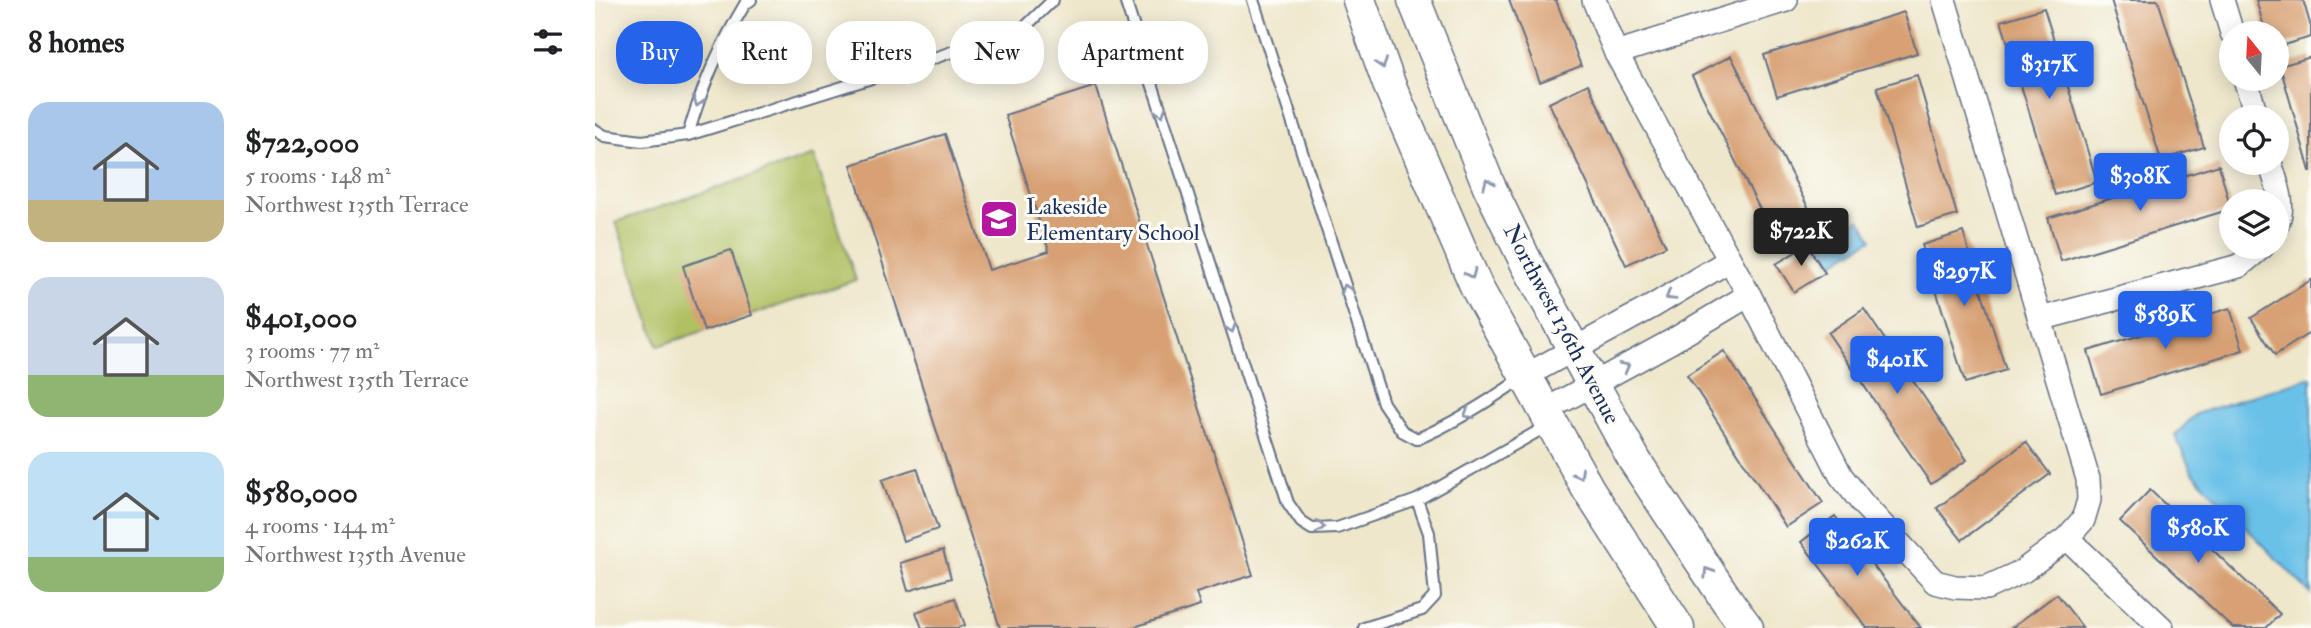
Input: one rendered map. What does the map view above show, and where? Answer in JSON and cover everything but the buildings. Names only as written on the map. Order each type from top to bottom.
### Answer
[{"type":"street","points":[[1359,0],[1389,84],[1477,288],[1588,489],[1678,628]]},
{"type":"street","name":"Northwest 136th Avenue","points":[[1414,0],[1489,186],[1526,262],[1635,461],[1747,628]]},
{"type":"street","points":[[1594,0],[1616,54],[1749,295],[1840,476],[1935,582],[1955,587],[1986,588],[2024,571],[2067,538],[2083,520],[2088,500],[2088,479],[1944,0]]},
{"type":"street","points":[[1616,54],[1786,0]]},
{"type":"street","points":[[2222,0],[2228,21]]},
{"type":"street","points":[[2040,319],[2239,266],[2247,259]]},
{"type":"street","points":[[1525,376],[1653,306],[1728,261]]},
{"type":"street","points":[[1548,418],[1593,385],[1749,295]]},
{"type":"street","points":[[2067,538],[2162,628]]},
{"type":"lane","points":[[688,135],[700,93],[721,45],[745,4],[751,0]]},
{"type":"lane","points":[[595,130],[605,136],[642,141],[688,135],[920,63],[1026,26],[1053,0]]},
{"type":"lane","points":[[1125,0],[1288,503],[1301,522],[1313,529],[1337,528],[1417,500],[1548,418]]},
{"type":"lane","points":[[1253,0],[1383,403],[1402,431],[1417,439],[1444,428],[1525,376]]},
{"type":"lane","points":[[1364,628],[1422,610],[1435,596],[1429,533],[1417,500]]},
{"type":"green space","points":[[814,155],[856,280],[658,346],[616,222]]},
{"type":"water","points":[[1860,219],[1872,239],[1833,263],[1821,243]]},
{"type":"water","points":[[2311,377],[2311,594],[2192,472],[2175,435],[2196,414]]},
{"type":"place","name":"Lakeside Elementary School","points":[[999,219]]}]
